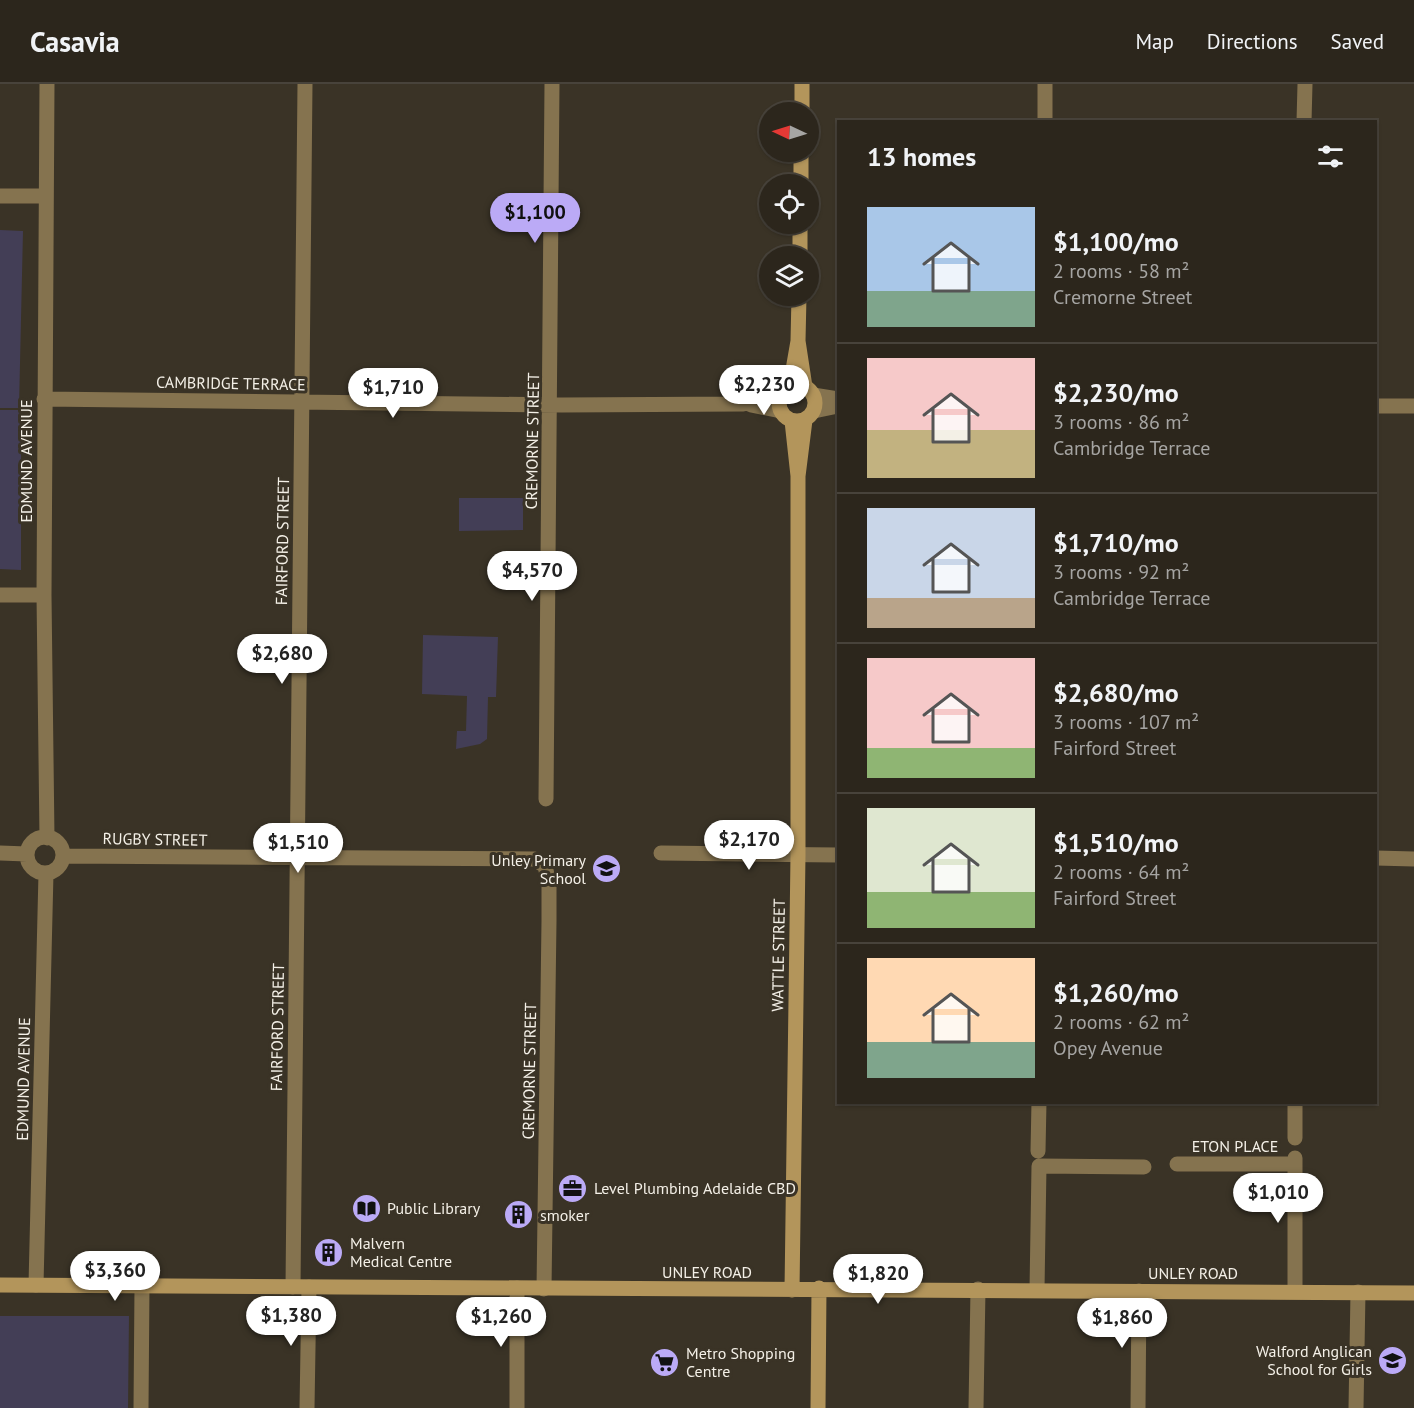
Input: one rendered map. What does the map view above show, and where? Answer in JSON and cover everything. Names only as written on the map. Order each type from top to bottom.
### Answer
[{"type":"main road","points":[[802,84],[802,102]]},
{"type":"main road","name":"WATTLE STREET","points":[[792,1290],[798,855],[799,306]]},
{"type":"main road","name":"UNLEY ROAD","points":[[0,1285],[1414,1293]]},
{"type":"main road","points":[[818,1408],[819,1288]]},
{"type":"street","name":"EDMUND AVENUE","points":[[47,84],[44,399],[47,838]]},
{"type":"street","name":"FAIRFORD STREET","points":[[293,1287],[305,84]]},
{"type":"street","name":"CREMORNE STREET","points":[[546,799],[552,84]]},
{"type":"street","points":[[1045,84],[1045,120]]},
{"type":"street","points":[[1304,120],[1305,84]]},
{"type":"street","points":[[0,196],[46,196]]},
{"type":"street","name":"CAMBRIDGE TERRACE","points":[[44,399],[550,404],[742,404],[797,403],[837,399]]},
{"type":"street","name":"CAMBRIDGE TERRACE","points":[[797,403],[837,406]]},
{"type":"street","points":[[1377,406],[1414,406]]},
{"type":"street","points":[[0,595],[44,595]]},
{"type":"street","points":[[47,838],[58,844],[63,855],[57,869],[46,873],[31,867],[27,854],[33,842],[47,838]]},
{"type":"street","points":[[0,853],[27,854]]},
{"type":"street","points":[[661,853],[837,855]]},
{"type":"street","name":"RUGBY STREET","points":[[63,855],[534,859]]},
{"type":"street","points":[[1377,858],[1414,859]]},
{"type":"street","name":"CREMORNE STREET","points":[[534,859],[545,866],[549,883],[543,1288]]},
{"type":"street","name":"EDMUND AVENUE","points":[[36,1285],[46,873]]},
{"type":"street","points":[[1037,1290],[1039,1104]]},
{"type":"street","points":[[1295,1104],[1295,1138]]},
{"type":"street","points":[[1039,1158],[1144,1167]]},
{"type":"street","name":"ETON PLACE","points":[[1177,1164],[1295,1161],[1295,1291]]},
{"type":"street","points":[[141,1408],[142,1286]]},
{"type":"street","points":[[307,1408],[309,1287]]},
{"type":"street","points":[[517,1288],[517,1408]]},
{"type":"street","points":[[976,1408],[978,1289]]},
{"type":"street","points":[[1138,1408],[1139,1291]]},
{"type":"street","points":[[1356,1408],[1358,1292]]},
{"type":"shaded area","points":[[0,230],[23,231],[19,408],[0,408]]},
{"type":"shaded area","points":[[0,410],[21,410],[21,570],[0,569]]},
{"type":"shaded area","points":[[459,498],[523,498],[523,530],[459,531]]},
{"type":"shaded area","points":[[423,635],[498,637],[496,697],[488,697],[487,739],[480,744],[456,749],[457,731],[466,731],[467,696],[422,694]]},
{"type":"shaded area","points":[[0,1316],[129,1316],[128,1408],[0,1408]]},
{"type":"place","name":"Unley Primary School","points":[[607,869]]},
{"type":"place","name":"Level Plumbing Adelaide CBD","points":[[573,1188]]},
{"type":"place","name":"Public Library","points":[[366,1208]]},
{"type":"place","name":"smoker","points":[[519,1215]]},
{"type":"place","name":"Malvern Medical Centre","points":[[329,1252]]},
{"type":"place","name":"Walford Anglican School for Girls","points":[[1393,1360]]},
{"type":"place","name":"Metro Shopping Centre","points":[[665,1362]]}]
